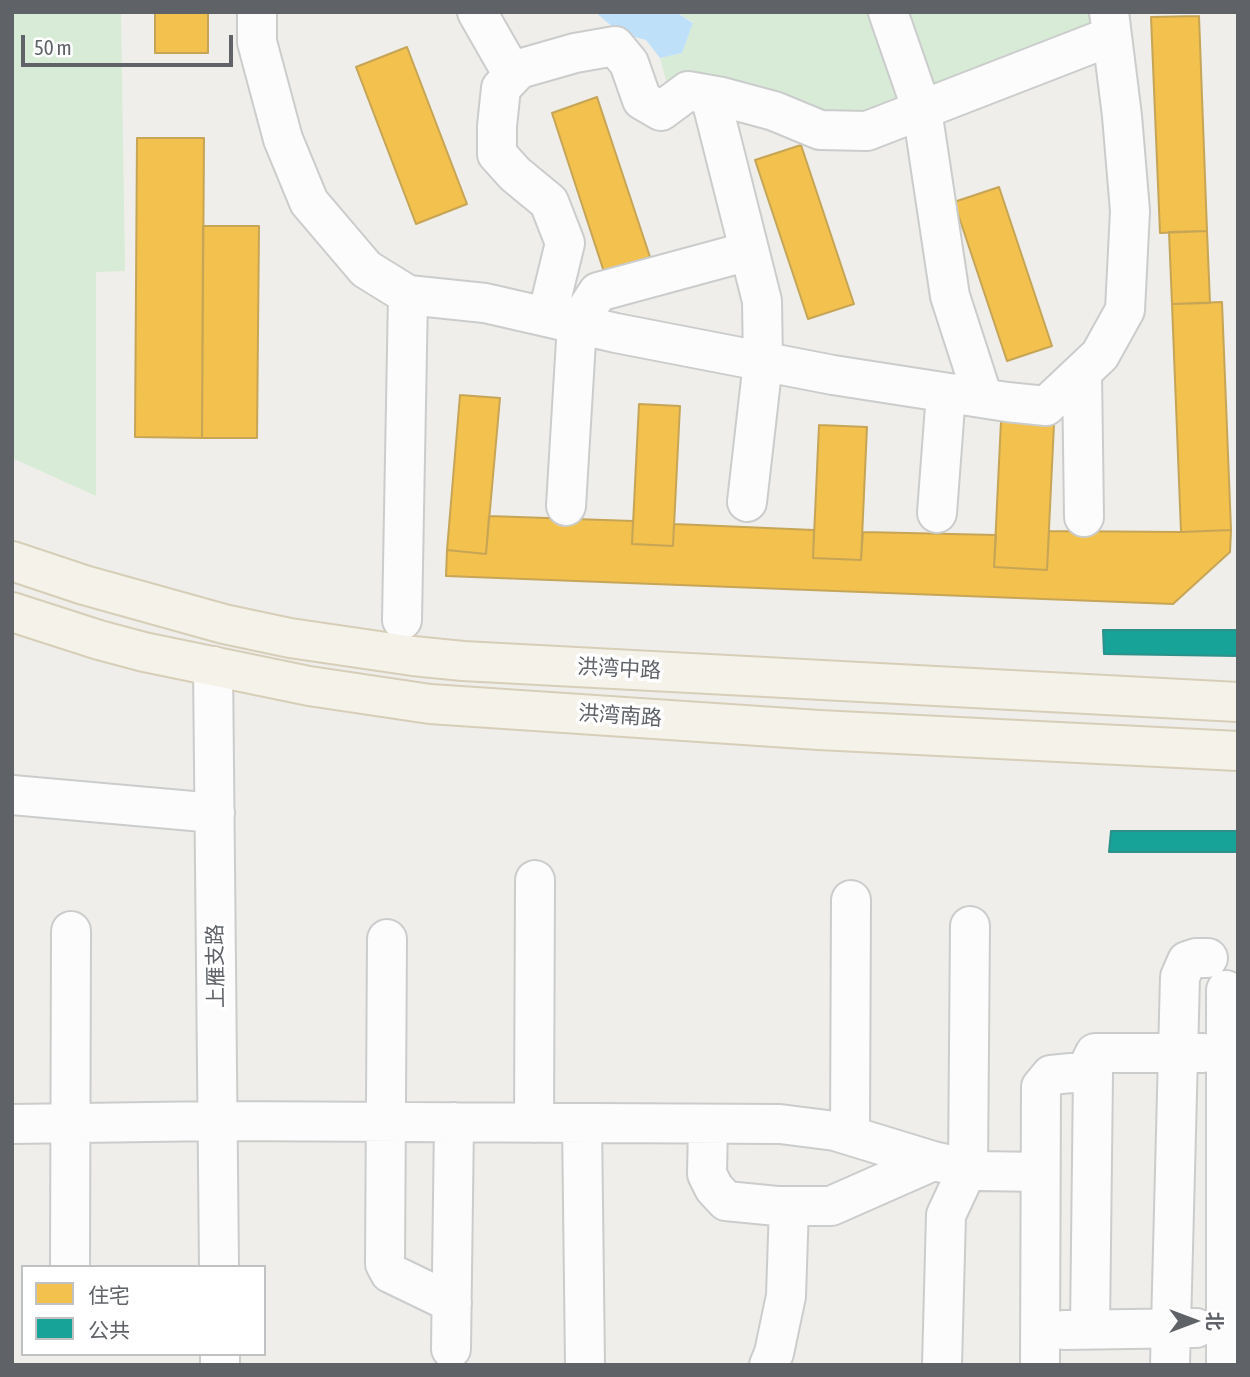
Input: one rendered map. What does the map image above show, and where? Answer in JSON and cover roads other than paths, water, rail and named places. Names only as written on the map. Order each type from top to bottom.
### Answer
[{"type":"main road","name":"洪湾中路","points":[[12,561],[84,585],[224,624],[290,638],[414,656],[463,661],[1238,702]]},
{"type":"main road","name":"洪湾南路","points":[[12,612],[144,652],[309,687],[430,704],[833,730],[1238,751]]},
{"type":"street","points":[[257,12],[257,42],[283,139],[309,202],[366,269],[408,295],[485,303],[562,321],[833,375],[1046,406],[1100,355],[1125,310],[1130,211],[1110,24],[922,110],[867,131],[820,130],[774,111],[688,91],[661,111],[642,100],[629,63],[615,46],[575,53],[519,69],[501,88],[497,154],[515,174],[549,202],[565,243],[562,321],[566,506]]},
{"type":"street","points":[[477,12],[513,75]]},
{"type":"street","points":[[888,12],[922,110],[950,296],[983,398]]},
{"type":"street","points":[[709,95],[762,301],[763,362],[747,502]]},
{"type":"street","points":[[562,321],[598,292],[749,251]]},
{"type":"street","points":[[402,621],[408,295]]},
{"type":"street","points":[[1082,372],[1084,517]]},
{"type":"street","points":[[937,513],[946,393]]},
{"type":"street","name":"上雁支路","points":[[213,666],[219,1265]]},
{"type":"street","points":[[12,795],[215,813]]},
{"type":"street","points":[[534,1123],[535,880]]},
{"type":"street","points":[[850,1135],[851,900]]},
{"type":"street","points":[[942,1365],[946,1215],[970,926]]},
{"type":"street","points":[[70,1265],[71,931]]},
{"type":"street","points":[[387,939],[385,1264],[390,1273],[452,1303]]},
{"type":"street","points":[[1093,1074],[1051,1075],[1041,1087],[1040,1348],[1090,1329],[1171,1347],[1226,1346],[1226,1054],[1217,974],[1196,958],[1187,961],[1180,977],[1171,1347]]},
{"type":"street","points":[[1090,1329],[1091,1061],[1095,1052],[1226,1054]]},
{"type":"street","points":[[12,1124],[218,1121],[780,1124],[835,1131],[980,1171],[1040,1172]]},
{"type":"street","points":[[451,1349],[454,1122]]},
{"type":"street","points":[[582,1123],[585,1365]]},
{"type":"street","points":[[708,1124],[707,1174],[714,1188],[726,1201],[831,1206],[951,1165]]},
{"type":"street","points":[[769,1365],[786,1296],[789,1206]]},
{"type":"water","points":[[595,12],[676,12],[693,23],[682,53],[660,58],[646,40],[620,33]]}]
